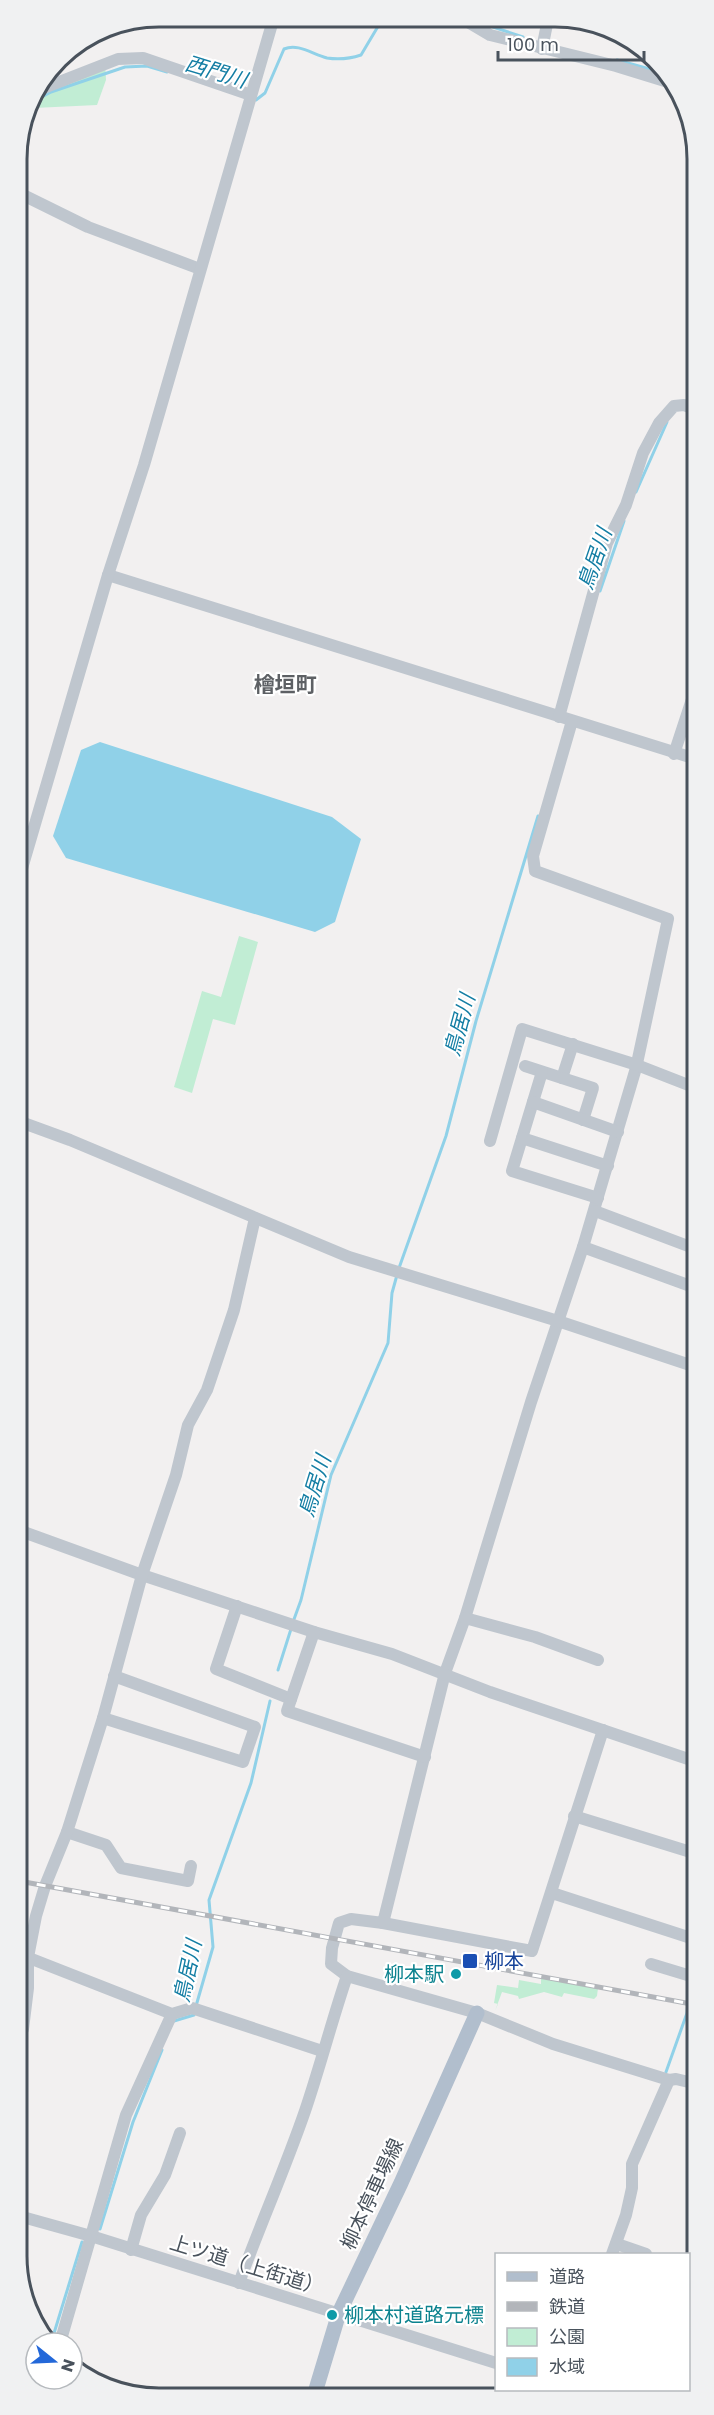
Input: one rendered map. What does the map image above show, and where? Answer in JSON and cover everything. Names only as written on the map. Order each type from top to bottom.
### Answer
[{"type":"main road","name":"柳本停車場線","points":[[316,2388],[339,2313],[401,2183],[477,2013]]},
{"type":"street","points":[[27,851],[108,575],[144,465],[271,27]]},
{"type":"street","points":[[477,27],[490,35],[616,66],[660,80]]},
{"type":"street","points":[[542,49],[546,27]]},
{"type":"street","points":[[50,85],[118,58],[143,58],[251,95]]},
{"type":"street","points":[[27,197],[88,227],[200,269]]},
{"type":"street","points":[[559,717],[607,543],[626,505],[643,453],[659,423],[674,406],[687,406]]},
{"type":"street","points":[[108,575],[687,757]]},
{"type":"street","points":[[674,754],[687,714]]},
{"type":"street","points":[[383,1923],[445,1673],[465,1618],[558,1321],[584,1246],[637,1065],[668,919],[535,871],[533,856],[572,721]]},
{"type":"street","points":[[490,1141],[522,1029],[637,1065],[687,1084]]},
{"type":"street","points":[[562,1078],[573,1044]]},
{"type":"street","points":[[525,1066],[593,1088],[583,1119]]},
{"type":"street","points":[[542,1072],[512,1171],[598,1198]]},
{"type":"street","points":[[533,1102],[618,1131]]},
{"type":"street","points":[[27,1123],[349,1257],[687,1363]]},
{"type":"street","points":[[522,1138],[608,1166]]},
{"type":"street","points":[[595,1211],[687,1246]]},
{"type":"street","points":[[27,1944],[45,1886],[67,1832],[103,1718],[142,1575],[176,1475],[188,1425],[207,1390],[234,1310],[255,1218]]},
{"type":"street","points":[[584,1246],[687,1285]]},
{"type":"street","points":[[27,1533],[142,1575],[314,1632],[392,1654],[490,1692],[687,1759]]},
{"type":"street","points":[[237,1606],[216,1669],[291,1700]]},
{"type":"street","points":[[465,1618],[535,1637],[598,1660]]},
{"type":"street","points":[[314,1632],[287,1711],[425,1757]]},
{"type":"street","points":[[103,1718],[243,1762],[255,1727],[114,1676]]},
{"type":"street","points":[[603,1730],[532,1951],[351,1919],[339,1923],[332,1948],[331,1964],[347,1976],[477,2013],[553,2044],[669,2080],[687,2082]]},
{"type":"street","points":[[574,1816],[687,1851]]},
{"type":"street","points":[[67,1832],[106,1845],[121,1868],[188,1881],[190,1866]]},
{"type":"street","points":[[552,1893],[687,1937]]},
{"type":"street","points":[[27,1958],[172,2014],[194,2009],[322,2050]]},
{"type":"street","points":[[651,1964],[687,1975]]},
{"type":"street","points":[[239,2283],[285,2168],[347,1976]]},
{"type":"street","points":[[63,2331],[126,2115],[172,2014]]},
{"type":"street","points":[[640,2253],[614,2249],[627,2216],[632,2188],[632,2164],[669,2080]]},
{"type":"street","points":[[130,2250],[141,2215],[165,2175],[180,2133]]},
{"type":"street","name":"上ツ道（上街道）","points":[[27,2218],[91,2236],[495,2363]]},
{"type":"green space","points":[[105,60],[106,80],[97,105],[37,108],[53,80]]},
{"type":"green space","points":[[239,936],[258,942],[235,1025],[213,1019],[192,1093],[174,1087],[202,991],[221,997]]},
{"type":"green space","points":[[541,1978],[598,1988],[594,1999],[564,1993],[562,1997],[544,1992],[519,1999],[518,1996],[502,1992],[498,2004],[494,2003],[497,1985],[518,1988],[519,1980],[541,1984]]},
{"type":"water","points":[[100,742],[332,817],[361,839],[335,922],[315,932],[66,858],[53,836],[81,750]]},
{"type":"waterway","name":"西門川","points":[[253,99],[256,100],[265,93],[284,49],[295,47],[327,58],[344,59],[361,55],[378,27]]},
{"type":"waterway","name":"西門川","points":[[493,27],[523,37]]},
{"type":"waterway","name":"西門川","points":[[617,60],[651,69]]},
{"type":"waterway","name":"西門川","points":[[43,96],[125,67],[147,66],[167,72]]},
{"type":"waterway","name":"鳥居川","points":[[636,492],[667,422]]},
{"type":"waterway","name":"鳥居川","points":[[600,591],[624,521]]},
{"type":"waterway","name":"鳥居川","points":[[399,1268],[446,1136],[476,1021],[538,816]]},
{"type":"waterway","name":"鳥居川","points":[[293,1622],[301,1600],[331,1475],[388,1343],[392,1293],[397,1275]]},
{"type":"waterway","name":"鳥居川","points":[[278,1670],[291,1629]]},
{"type":"waterway","name":"鳥居川","points":[[196,2006],[213,1947],[209,1900],[251,1783],[270,1701]]},
{"type":"waterway","name":"鳥居川","points":[[174,2021],[194,2015],[194,2013]]},
{"type":"waterway","points":[[666,2072],[687,2013]]},
{"type":"waterway","name":"鳥居川","points":[[100,2229],[133,2122],[162,2050]]},
{"type":"waterway","name":"鳥居川","points":[[55,2331],[82,2242]]},
{"type":"railway","points":[[27,1882],[687,2003]]},
{"type":"place","name":"柳本","points":[[470,1961]]},
{"type":"place","name":"柳本駅","points":[[456,1974]]},
{"type":"place","name":"柳本村道路元標","points":[[332,2315]]},
{"type":"district","name":"檜垣町","points":[[285,685]]}]
